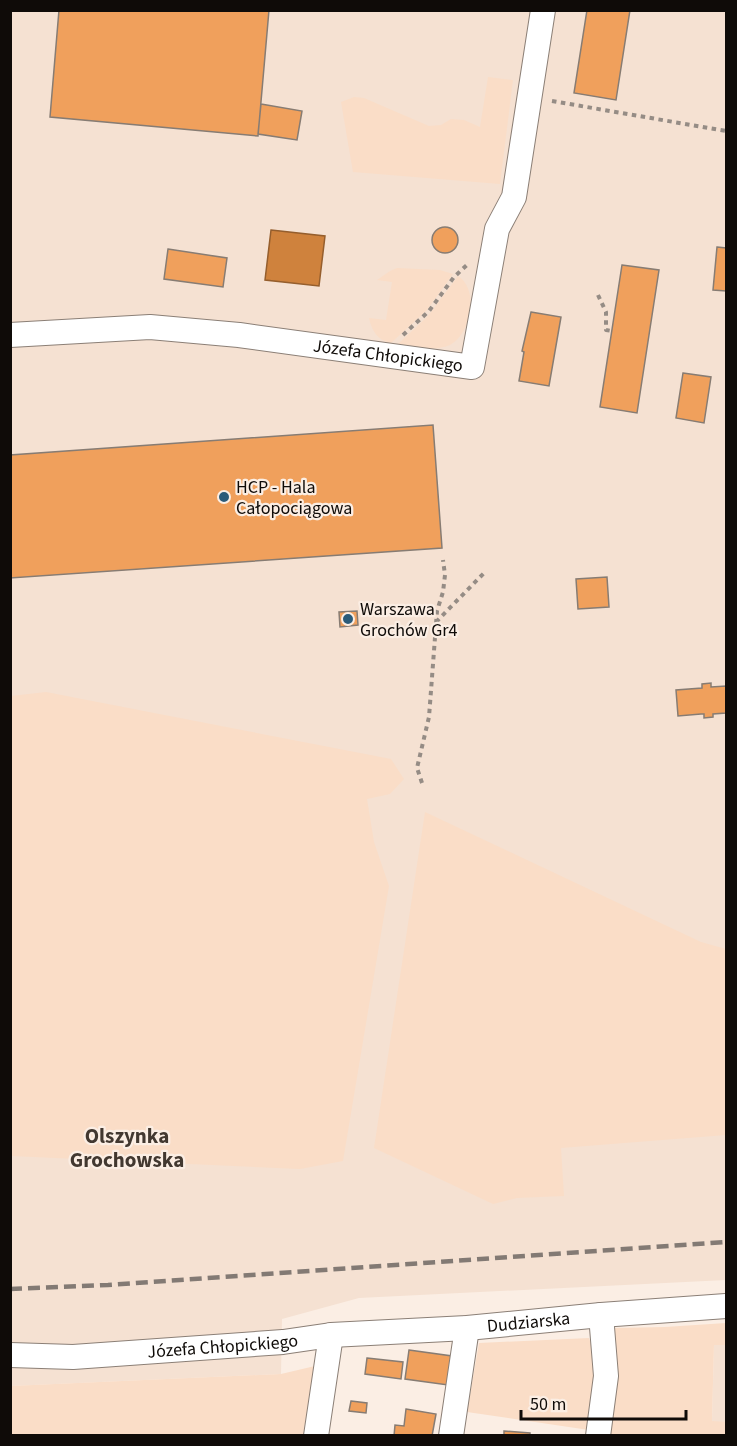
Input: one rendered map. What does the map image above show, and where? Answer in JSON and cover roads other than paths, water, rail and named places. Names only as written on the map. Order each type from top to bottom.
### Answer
[{"type":"street","name":"Józefa Chłopickiego","points":[[10,335],[150,327],[239,335],[472,367],[497,229],[514,197],[543,10]]},
{"type":"street","name":"Dudziarska","points":[[332,1335],[467,1328],[726,1306]]},
{"type":"street","points":[[598,1436],[606,1376],[601,1315]]},
{"type":"street","points":[[451,1436],[467,1328]]},
{"type":"street","name":"Józefa Chłopickiego","points":[[10,1355],[73,1357],[283,1342],[332,1335]]},
{"type":"street","points":[[316,1436],[332,1335]]},
{"type":"railway","points":[[10,1289],[108,1285],[726,1242]]},
{"type":"place","name":"HCP - Hala Całopociągowa","points":[[224,497]]},
{"type":"place","name":"Warszawa Grochów Gr4","points":[[348,619]]},
{"type":"district","name":"Olszynka Grochowska","points":[[127,1148]]}]
